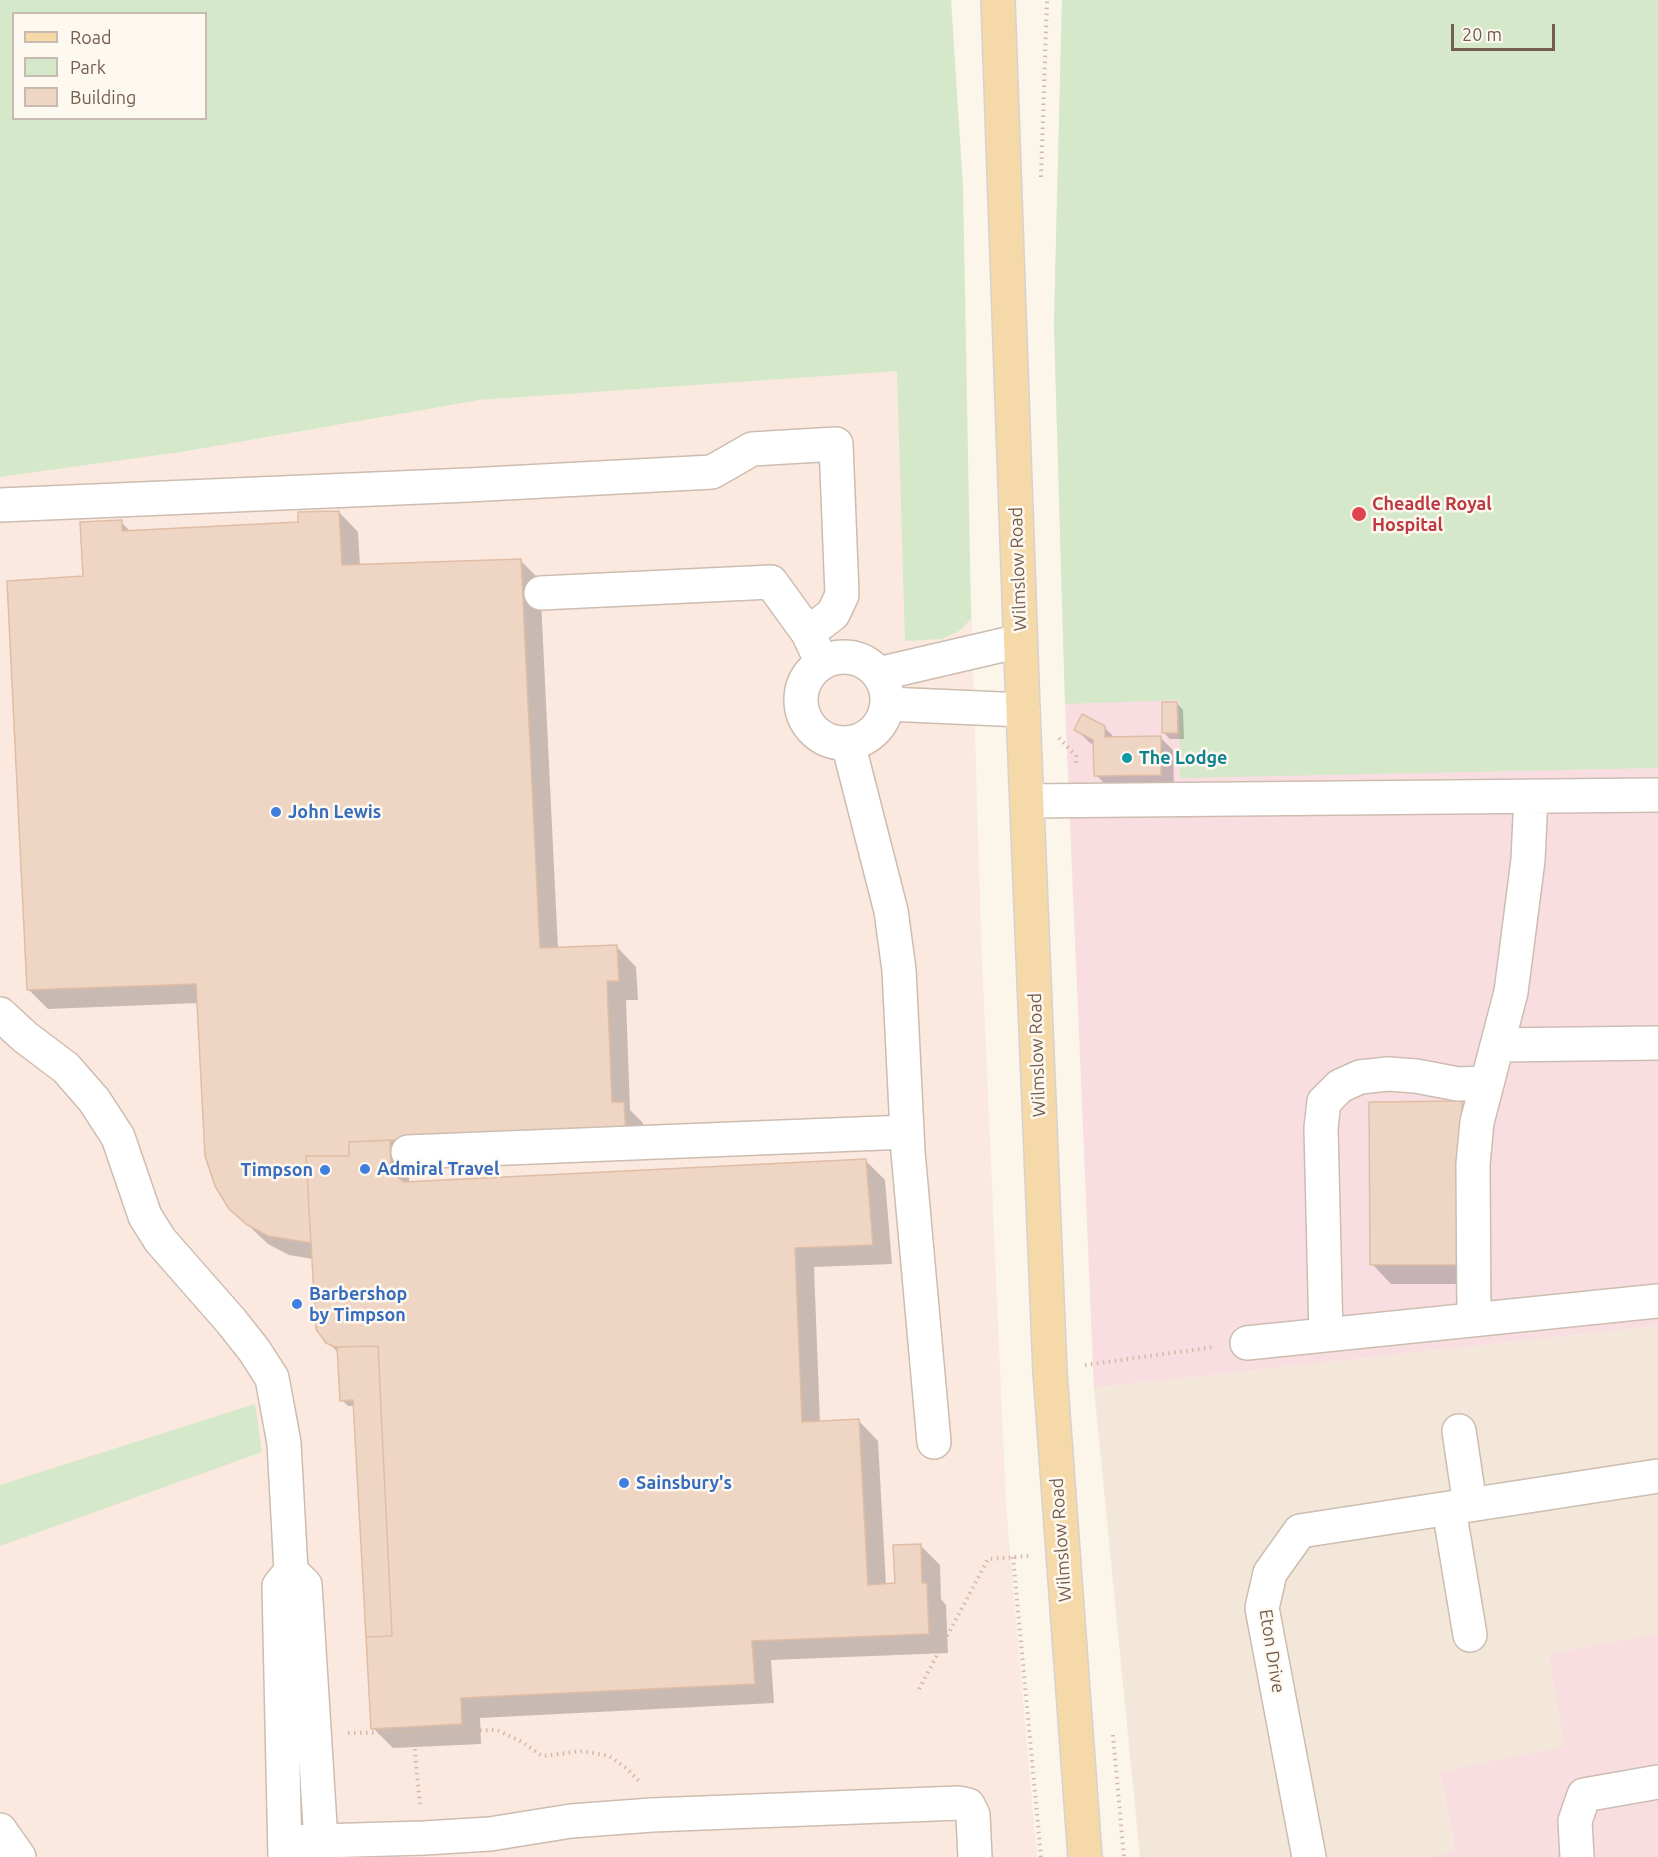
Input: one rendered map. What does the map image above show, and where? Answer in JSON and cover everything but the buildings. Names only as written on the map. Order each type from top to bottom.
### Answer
[{"type":"main road","name":"Wilmslow Road","points":[[998,0],[1020,641],[1050,1371],[1085,1857]]},
{"type":"main road","name":"Wilmslow Road","points":[[1006,252],[1019,0]]},
{"type":"street","points":[[0,505],[712,472],[752,449],[836,444],[842,595],[833,614],[808,633]]},
{"type":"street","points":[[540,592],[771,582],[808,633],[822,663]]},
{"type":"street","points":[[882,689],[1020,641]]},
{"type":"street","points":[[834,658],[860,660],[871,666],[882,689],[883,718],[875,730],[862,739],[848,743],[837,742],[817,734],[804,717],[801,694],[805,681],[822,663],[834,658]]},
{"type":"street","points":[[882,689],[1023,710]]},
{"type":"street","points":[[848,743],[891,910],[899,970],[907,1132],[934,1442]]},
{"type":"street","points":[[1027,801],[1658,795]]},
{"type":"street","points":[[1474,1319],[1473,1164],[1477,1122],[1511,992],[1521,926],[1532,796]]},
{"type":"street","points":[[0,1014],[25,1037],[66,1068],[94,1100],[118,1137],[146,1216],[160,1240],[231,1321],[272,1378],[284,1443],[291,1571],[279,1586],[285,1849],[321,1849],[424,1838],[490,1834],[571,1821],[652,1815],[959,1803],[968,1805],[973,1815],[975,1857]]},
{"type":"street","points":[[1498,1046],[1658,1043]]},
{"type":"street","points":[[1326,1335],[1321,1128],[1324,1102],[1340,1086],[1360,1077],[1416,1076],[1458,1084],[1486,1083]]},
{"type":"street","points":[[408,1152],[907,1132]]},
{"type":"street","points":[[1247,1343],[1658,1300]]},
{"type":"street","points":[[1459,1431],[1460,1507],[1470,1635]]},
{"type":"street","name":"Eton Drive","points":[[1309,1857],[1262,1608],[1270,1573],[1300,1531],[1658,1476]]},
{"type":"street","points":[[291,1571],[305,1585],[321,1849]]},
{"type":"street","points":[[1577,1857],[1575,1821],[1584,1795],[1658,1782]]},
{"type":"street","points":[[0,1830],[19,1857]]},
{"type":"path","points":[[1050,1371],[1247,1343]]},
{"type":"path","points":[[919,1689],[988,1559],[1013,1557],[1041,1857]]},
{"type":"path","points":[[314,1735],[497,1730],[522,1742],[542,1756],[583,1751],[609,1756],[651,1790],[652,1815]]},
{"type":"path","points":[[413,1731],[424,1838]]},
{"type":"shaded area","name":"Cheadle Royal Hospital","points":[[1062,0],[1658,0],[1658,1326],[1094,1388],[1065,704],[1054,324]]},
{"type":"shaded area","points":[[964,366],[981,937],[1006,1506],[1037,1857],[0,1857],[0,477],[181,452],[480,400]]},
{"type":"shaded area","points":[[1658,1326],[1658,1634],[1548,1655],[1566,1747],[1440,1772],[1455,1852],[1430,1857],[1140,1857],[1094,1388]]},
{"type":"shaded area","points":[[1658,1634],[1658,1857],[1430,1857],[1455,1851],[1440,1772],[1565,1746],[1548,1654]]},
{"type":"green space","points":[[0,0],[951,0],[963,186],[971,619],[959,631],[942,639],[905,641],[897,371],[480,400],[181,452],[0,477]]},
{"type":"green space","points":[[1062,0],[1658,0],[1658,768],[1180,778],[1179,700],[1065,704],[1054,324]]},
{"type":"green space","points":[[255,1404],[262,1452],[0,1546],[0,1485]]},
{"type":"place","name":"Cheadle Royal Hospital","points":[[1359,514]]},
{"type":"place","name":"The Lodge","points":[[1127,758]]},
{"type":"place","name":"John Lewis","points":[[276,812]]},
{"type":"place","name":"Admiral Travel","points":[[365,1169]]},
{"type":"place","name":"Timpson","points":[[325,1170]]},
{"type":"place","name":"Barbershop by Timpson","points":[[297,1304]]},
{"type":"place","name":"Sainsbury's","points":[[624,1483]]}]
